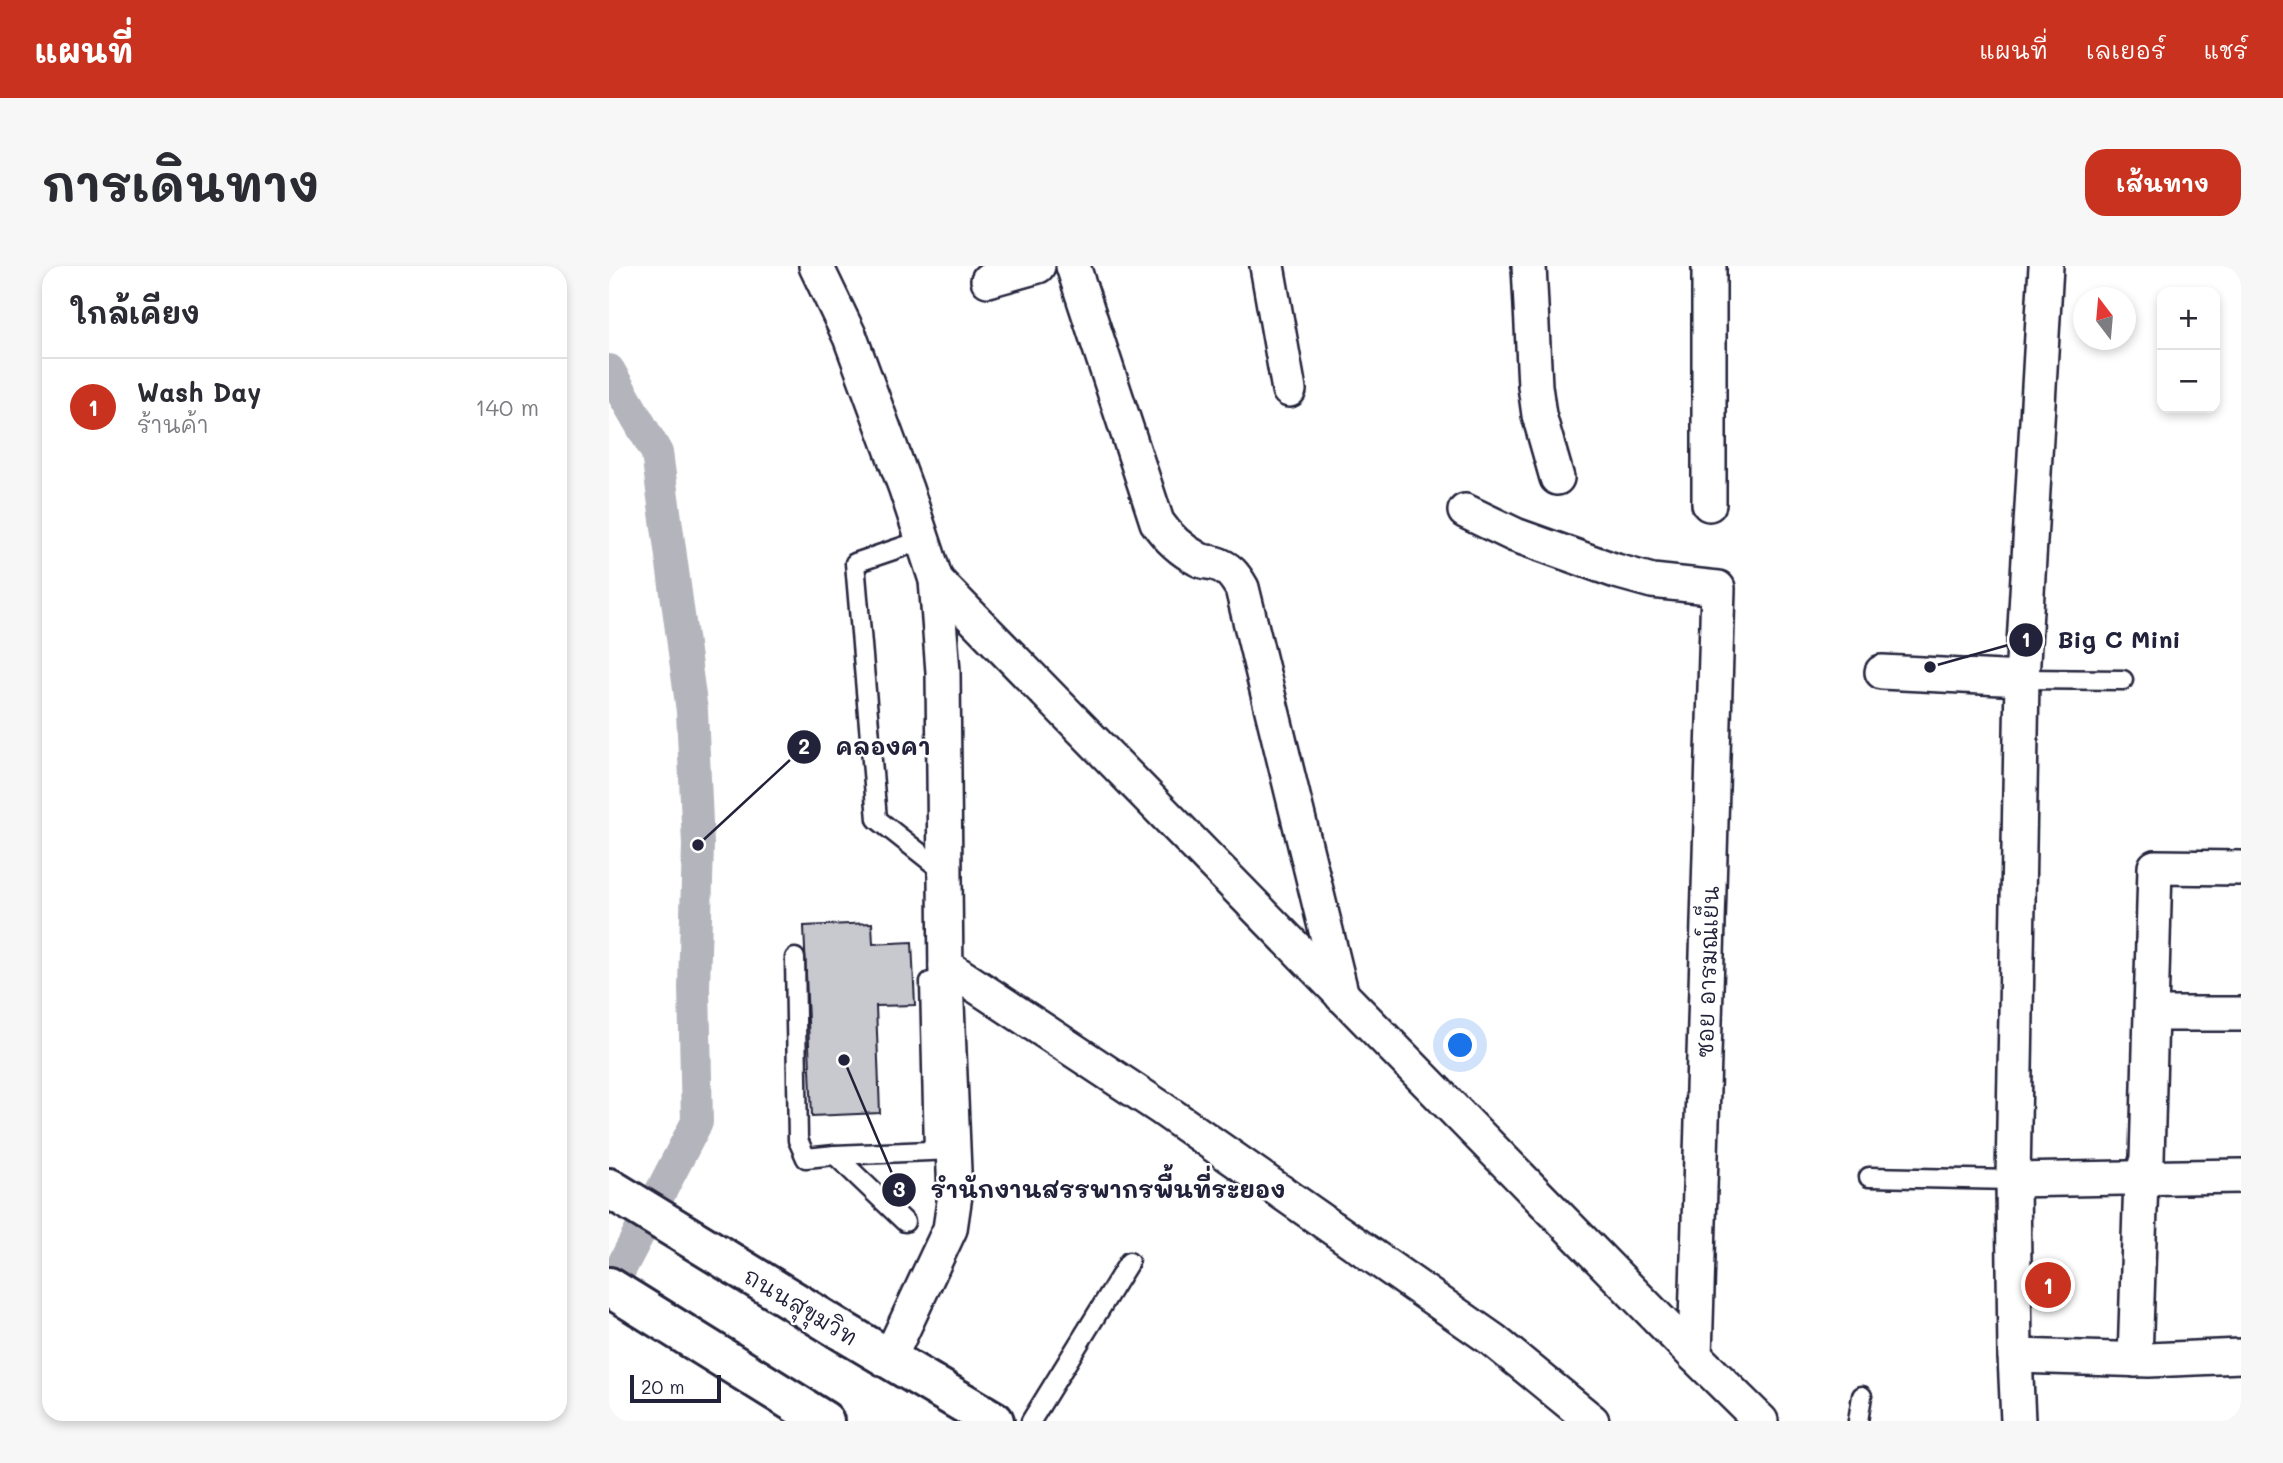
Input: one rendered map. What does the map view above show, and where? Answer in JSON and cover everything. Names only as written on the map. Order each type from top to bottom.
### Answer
[{"type":"main road","name":"ถนนสุขุมวิท","points":[[609,1188],[994,1421]]},
{"type":"main road","points":[[609,1287],[813,1414]]},
{"type":"street","points":[[816,266],[850,337],[936,580],[943,672],[946,966],[943,1150],[955,1195],[950,1229],[889,1359]]},
{"type":"street","points":[[988,280],[1038,266]]},
{"type":"street","points":[[1073,266],[1157,522],[1165,535],[1176,545],[1195,558],[1226,568],[1242,588],[1342,996]]},
{"type":"street","points":[[1267,266],[1289,390]]},
{"type":"street","points":[[1529,266],[1531,349],[1536,396],[1557,478]]},
{"type":"street","points":[[1709,266],[1709,504]]},
{"type":"street","points":[[2018,1421],[2013,1180],[2022,679],[2046,266]]},
{"type":"street","name":"ซอย อารมณ์เย็น","points":[[1465,511],[1515,535],[1628,574],[1652,581],[1718,588],[1695,1356]]},
{"type":"street","points":[[936,580],[1761,1421]]},
{"type":"street","points":[[1882,672],[2022,679]]},
{"type":"street","points":[[2135,1360],[2141,1178],[2147,1159],[2155,867],[2241,867]]},
{"type":"street","points":[[946,966],[1161,1108],[1470,1324],[1592,1421]]},
{"type":"street","points":[[2152,1013],[2241,1014]]},
{"type":"street","points":[[2013,1180],[2241,1176]]},
{"type":"street","points":[[2015,1356],[2135,1360],[2241,1356]]},
{"type":"lane","points":[[923,540],[855,563],[877,819],[944,873]]},
{"type":"lane","points":[[2022,679],[2123,680]]},
{"type":"lane","points":[[795,958],[798,1140],[806,1158],[943,1150]]},
{"type":"lane","points":[[835,1155],[905,1222]]},
{"type":"lane","points":[[1869,1177],[2013,1180]]},
{"type":"lane","points":[[1031,1421],[1129,1262]]},
{"type":"lane","points":[[1858,1421],[1862,1396]]},
{"type":"building","points":[[872,923],[873,944],[912,942],[915,1005],[876,1006],[880,1113],[812,1116],[804,926]]},
{"type":"waterway","points":[[609,370],[657,453],[692,711],[698,845],[694,987],[697,1122],[609,1291]]},
{"type":"place","name":"Big C Mini","points":[[1930,667]]},
{"type":"place","name":"คลองคา","points":[[698,845]]},
{"type":"place","name":"รำนักงานสรรพากรพื้นที่ระยอง","points":[[844,1060]]},
{"type":"place","name":"Wash Day","points":[[2048,1285]]}]
